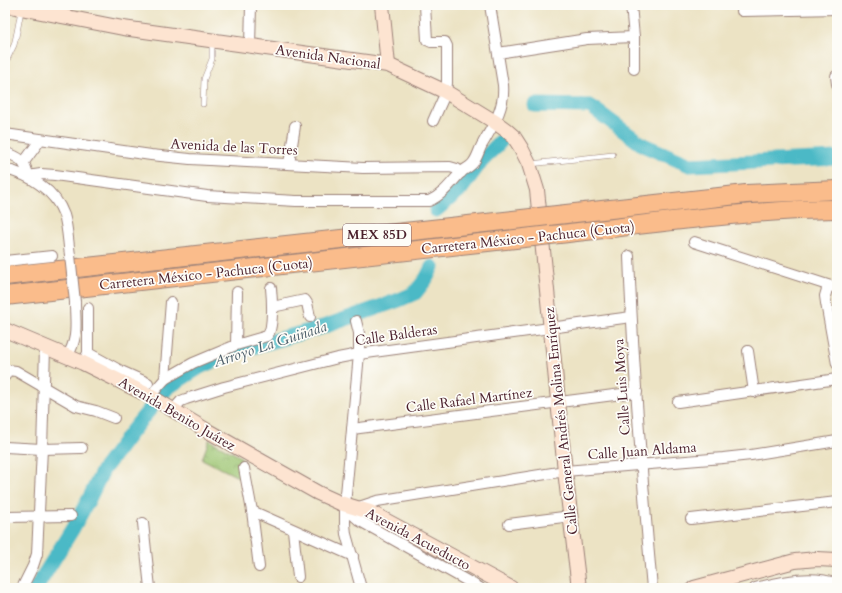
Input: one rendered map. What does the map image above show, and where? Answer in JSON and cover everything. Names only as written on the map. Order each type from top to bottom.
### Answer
[{"type":"highway","name":"Carretera México - Pachuca (Cuota)","points":[[5,276],[746,194],[837,190]]},
{"type":"highway","name":"Carretera México - Pachuca (Cuota)","points":[[5,296],[748,214],[797,210],[837,209]]},
{"type":"main road","points":[[382,5],[388,66]]},
{"type":"main road","name":"Avenida Nacional","points":[[15,7],[123,28],[388,66],[446,92],[495,122],[514,137],[529,164],[537,190],[543,253]]},
{"type":"main road","name":"Calle General Andrés Molina Enríquez","points":[[543,253],[565,471],[579,588]]},
{"type":"main road","name":"Avenida Benito Juárez","points":[[5,330],[67,357],[86,358],[150,392],[170,408],[299,483],[332,500],[350,506]]},
{"type":"main road","name":"Avenida Acueducto","points":[[350,506],[370,512],[510,588]]},
{"type":"main road","points":[[694,588],[796,561],[817,559],[837,560]]},
{"type":"street","points":[[250,46],[251,5]]},
{"type":"street","points":[[425,5],[427,40],[431,42],[443,41],[447,46],[446,92],[433,121]]},
{"type":"street","points":[[28,176],[41,174],[55,175],[207,196],[296,201],[429,201],[450,186],[461,172],[473,163],[495,122],[502,105],[504,94],[490,5]]},
{"type":"street","points":[[631,5],[634,37],[634,69]]},
{"type":"street","points":[[742,11],[809,7],[837,9]]},
{"type":"street","points":[[498,53],[587,39],[634,37]]},
{"type":"street","points":[[289,164],[295,126]]},
{"type":"street","name":"Avenida de las Torres","points":[[5,134],[171,158],[363,168],[450,167],[461,172]]},
{"type":"street","points":[[24,162],[36,147],[40,139]]},
{"type":"street","points":[[5,153],[18,157],[24,162],[28,176]]},
{"type":"street","points":[[5,169],[28,176],[48,192],[59,205],[66,223],[75,302],[76,338],[67,357]]},
{"type":"street","points":[[694,242],[833,287],[825,296],[837,364]]},
{"type":"street","points":[[5,261],[52,256]]},
{"type":"street","name":"Calle Luis Moya","points":[[629,256],[631,317],[641,464],[652,588]]},
{"type":"street","points":[[150,392],[165,379],[193,362],[236,345],[265,338],[270,334],[272,330],[271,315],[273,309],[271,288]]},
{"type":"street","points":[[236,345],[237,292]]},
{"type":"street","points":[[273,309],[277,306],[303,300],[307,303],[310,317]]},
{"type":"street","points":[[165,379],[171,302]]},
{"type":"street","points":[[86,358],[88,308]]},
{"type":"street","name":"Calle Balderas","points":[[170,408],[181,401],[224,387],[338,358],[631,317]]},
{"type":"street","points":[[356,321],[359,333],[359,354],[352,429],[350,506],[345,524],[346,534],[361,588]]},
{"type":"street","points":[[22,588],[36,560],[42,449],[45,348]]},
{"type":"street","points":[[748,351],[754,392]]},
{"type":"street","points":[[7,373],[16,371],[76,406],[96,411],[114,418]]},
{"type":"street","points":[[678,402],[837,379]]},
{"type":"street","name":"Calle Rafael Martínez","points":[[352,429],[637,392]]},
{"type":"street","name":"Calle Juan Aldama","points":[[350,506],[565,471],[751,455],[837,441]]},
{"type":"street","points":[[5,447],[42,449],[82,448]]},
{"type":"street","points":[[244,468],[252,511],[259,567]]},
{"type":"street","points":[[691,519],[837,502]]},
{"type":"street","points":[[350,506],[352,514],[360,521],[480,588]]},
{"type":"street","points":[[252,511],[353,556]]},
{"type":"street","points":[[5,517],[71,516]]},
{"type":"street","points":[[509,524],[571,516]]},
{"type":"street","points":[[142,523],[150,588]]},
{"type":"street","points":[[293,530],[298,577]]},
{"type":"street","points":[[755,588],[803,580],[818,580],[837,584]]},
{"type":"lane","points":[[6,63],[7,57],[17,36],[15,7]]},
{"type":"lane","points":[[203,104],[204,80],[212,59],[212,41]]},
{"type":"lane","points":[[529,164],[613,155]]},
{"type":"green space","points":[[209,440],[241,457],[242,479],[202,459]]},
{"type":"waterway","points":[[535,105],[590,106],[643,145],[690,165],[837,158]]},
{"type":"waterway","points":[[436,210],[461,189],[479,164],[500,142]]},
{"type":"waterway","name":"Arroyo La Guiñada","points":[[36,588],[73,528],[103,470],[167,388],[200,367],[231,353],[323,327],[415,293],[426,279],[432,267]]}]
